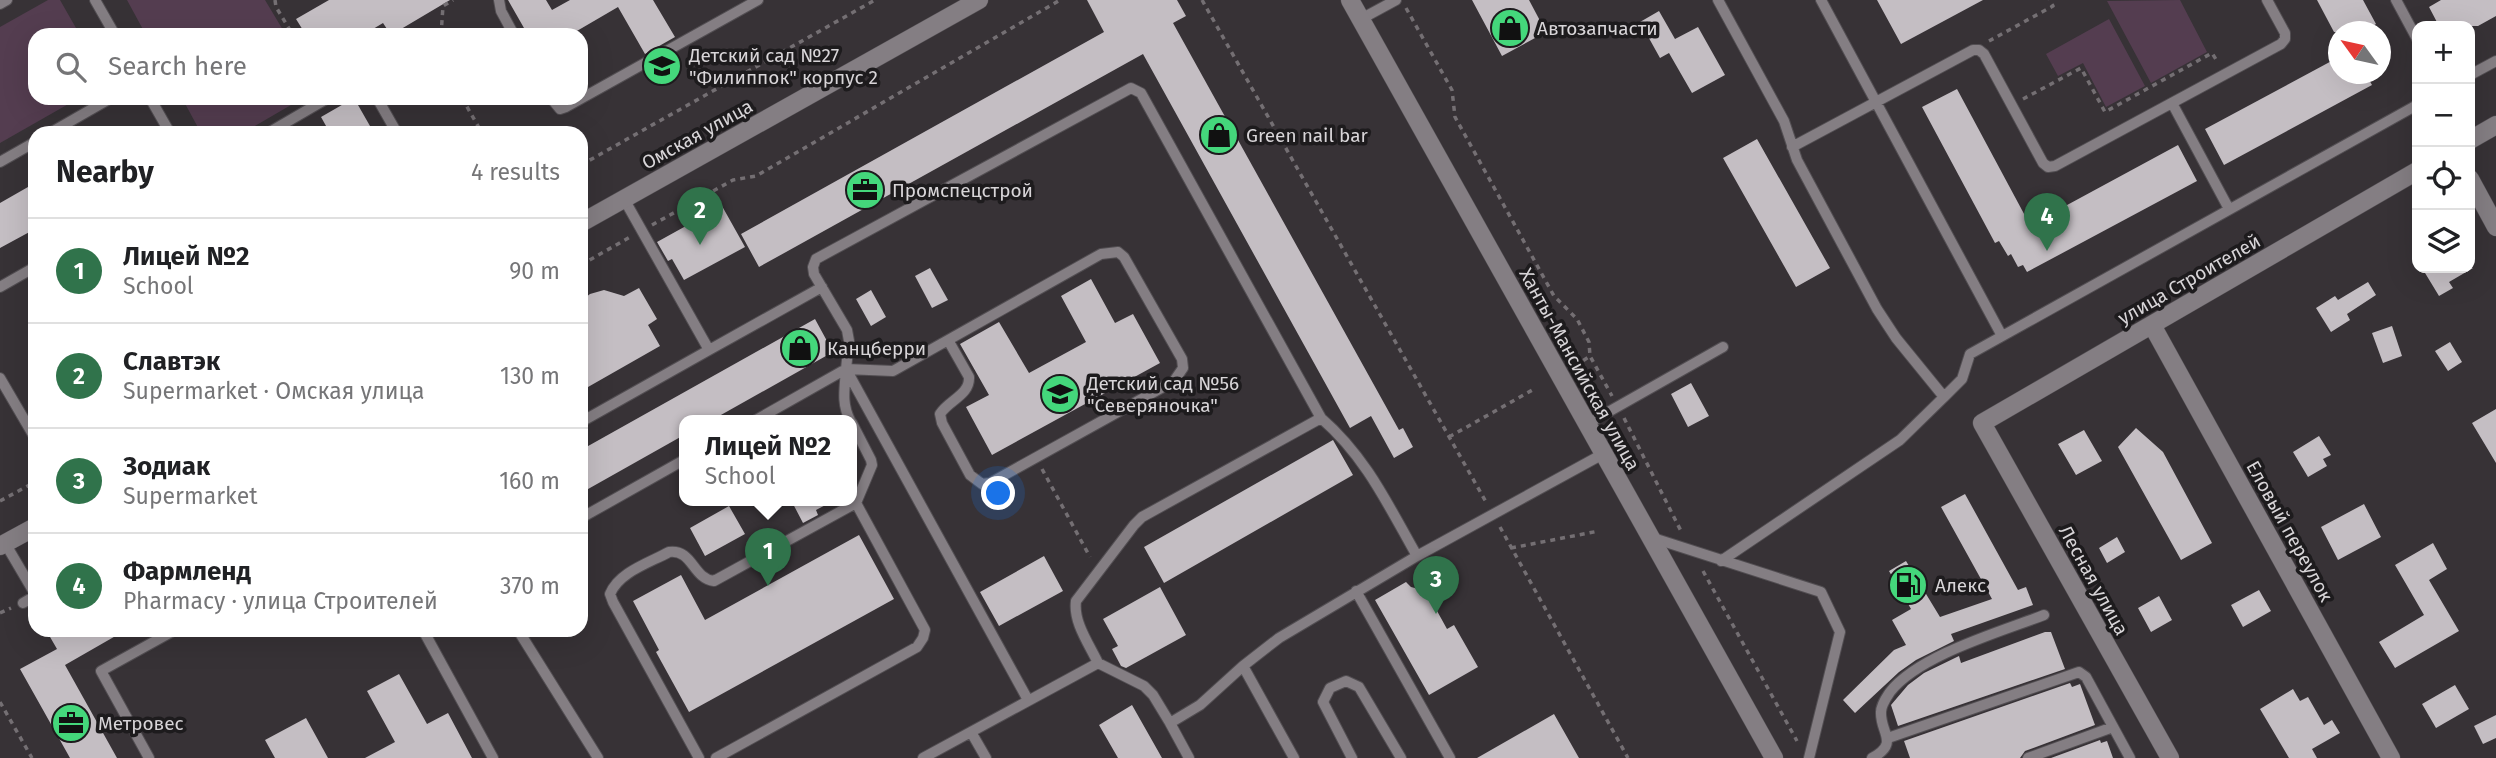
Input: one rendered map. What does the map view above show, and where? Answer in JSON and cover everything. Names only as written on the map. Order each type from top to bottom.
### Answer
[{"type":"street","name":"Омская улица","points":[[588,219],[979,0]]},
{"type":"street","name":"Ханты-Мансийская улица","points":[[1350,0],[1774,758]]},
{"type":"street","points":[[2475,137],[2496,125]]},
{"type":"street","name":"улица Строителей","points":[[1982,423],[2412,174]]},
{"type":"street","points":[[2475,188],[2496,227]]},
{"type":"street","name":"Еловый переулок","points":[[2152,324],[2391,758]]},
{"type":"street","name":"Лесная улица","points":[[1982,423],[2170,758]]},
{"type":"street","points":[[3,545],[28,531]]},
{"type":"lane","points":[[0,4],[7,0]]},
{"type":"lane","points":[[95,0],[111,28]]},
{"type":"lane","points":[[499,0],[501,11],[510,28]]},
{"type":"lane","points":[[588,95],[758,0]]},
{"type":"lane","points":[[1361,19],[1396,0]]},
{"type":"lane","points":[[1718,0],[1784,121],[1797,160],[1877,309],[1896,338],[1944,397]]},
{"type":"lane","points":[[1821,0],[2002,336]]},
{"type":"lane","points":[[1792,148],[1973,50],[1979,50],[1984,54],[2043,163],[2048,167],[2055,166],[2281,44],[2285,33],[2267,0]]},
{"type":"lane","points":[[2396,0],[2412,30]]},
{"type":"lane","points":[[2475,72],[2496,61]]},
{"type":"lane","points":[[848,415],[844,401],[849,341],[847,330],[814,274],[816,259],[1131,88],[1141,93],[1321,418],[1344,438],[1367,467],[1417,556]]},
{"type":"lane","points":[[2172,103],[2229,209]]},
{"type":"lane","points":[[62,126],[99,105]]},
{"type":"lane","points":[[154,105],[166,126]]},
{"type":"lane","points":[[280,126],[316,105]]},
{"type":"lane","points":[[381,105],[393,126]]},
{"type":"lane","points":[[1721,561],[1900,440],[1962,379],[1970,354],[2412,107]]},
{"type":"lane","points":[[0,162],[28,146]]},
{"type":"lane","points":[[624,199],[709,350]]},
{"type":"lane","points":[[765,415],[846,369],[888,372],[1101,254],[1118,251],[1124,257],[1182,359],[1183,368],[1174,381],[990,484],[982,484],[970,475],[942,423],[940,414],[969,384],[969,377],[948,340]]},
{"type":"lane","points":[[0,287],[28,271]]},
{"type":"lane","points":[[588,418],[822,287]]},
{"type":"lane","points":[[1587,424],[1723,347]]},
{"type":"lane","points":[[846,369],[1028,700]]},
{"type":"lane","points":[[0,378],[28,427]]},
{"type":"lane","points":[[1189,758],[1153,695],[1144,686],[1098,663],[1077,621],[1076,601],[1142,517],[1321,418]]},
{"type":"lane","points":[[857,432],[872,460],[872,466],[857,501]]},
{"type":"lane","points":[[1170,723],[1200,705],[1279,638],[1417,556],[1604,454]]},
{"type":"lane","points":[[588,514],[679,463]]},
{"type":"lane","points":[[716,758],[917,647],[923,638],[925,630],[857,505]]},
{"type":"lane","points":[[699,758],[613,602],[610,594],[614,585],[669,552],[677,551],[685,554],[699,575],[705,580],[713,581],[850,506]]},
{"type":"lane","points":[[1650,537],[1821,592],[1840,632],[1809,758]]},
{"type":"lane","points":[[3,545],[28,584]]},
{"type":"lane","points":[[1356,591],[1450,758]]},
{"type":"lane","points":[[23,603],[28,600]]},
{"type":"lane","points":[[1880,756],[1888,738],[1881,713],[1883,704],[1896,684],[1945,653],[2044,615]]},
{"type":"lane","points":[[149,758],[101,671],[162,637]]},
{"type":"lane","points":[[427,637],[493,758]]},
{"type":"lane","points":[[522,637],[598,758]]},
{"type":"lane","points":[[923,758],[1098,663]]},
{"type":"lane","points":[[1243,666],[1294,758]]},
{"type":"lane","points":[[1888,738],[2079,672],[2086,677],[2130,758]]},
{"type":"lane","points":[[1352,758],[1323,702],[1330,688],[1346,681],[1359,687],[1401,758]]},
{"type":"lane","points":[[2028,758],[2113,727]]},
{"type":"lane","points":[[971,732],[986,758]]},
{"type":"path","points":[[275,0],[276,7],[289,28]]},
{"type":"path","points":[[441,28],[443,6],[453,0]]},
{"type":"path","points":[[588,161],[875,0]]},
{"type":"path","points":[[588,261],[733,180],[756,176],[1060,0]]},
{"type":"path","points":[[1202,0],[1628,758]]},
{"type":"path","points":[[1402,0],[1452,90],[1455,117],[1555,296],[1577,319],[1589,342],[1590,356],[1692,552],[1800,746]]},
{"type":"path","points":[[1979,50],[1989,41],[2053,6],[2049,0]]},
{"type":"path","points":[[2012,105],[2081,68],[2105,111],[2213,53],[2224,75]]},
{"type":"path","points":[[466,105],[478,126]]},
{"type":"path","points":[[1573,367],[1590,356]]},
{"type":"path","points":[[1449,437],[1536,388]]},
{"type":"path","points":[[1036,458],[1098,572]]},
{"type":"path","points":[[0,501],[28,486]]},
{"type":"path","points":[[1511,548],[1599,531]]},
{"type":"path","points":[[0,702],[32,758]]},
{"type":"shaded area","points":[[48,0],[60,0],[76,28],[28,28],[28,105],[67,105],[0,143],[0,27]]},
{"type":"shaded area","points":[[127,0],[265,0],[282,28],[142,28]]},
{"type":"shaded area","points":[[2180,0],[2207,52],[2151,83],[2107,1]]},
{"type":"shaded area","points":[[2109,19],[2145,86],[2106,107],[2083,63],[2058,76],[2046,54]]},
{"type":"shaded area","points":[[186,105],[291,105],[255,126],[197,126]]},
{"type":"building","points":[[329,0],[450,0],[403,28],[386,28],[383,23],[375,28],[302,28],[296,19]]},
{"type":"building","points":[[508,0],[546,0],[552,10],[570,0],[653,0],[675,37],[645,54],[618,7],[582,28],[524,28]]},
{"type":"building","points":[[1087,0],[1177,0],[1186,16],[1173,23],[1399,430],[1403,428],[1413,447],[1394,458],[1371,416],[1350,428],[1143,54],[759,267],[741,234],[1104,32]]},
{"type":"building","name":"Автозапчасти","points":[[1472,0],[1529,0],[1546,32],[1502,56]]},
{"type":"building","points":[[1877,0],[1983,0],[1901,44]]},
{"type":"building","points":[[2317,0],[2363,0],[2374,21],[2328,21]]},
{"type":"building","points":[[2441,0],[2496,0],[2496,16],[2478,26],[2475,26],[2475,21],[2436,21],[2429,7]]},
{"type":"building","points":[[1659,11],[1675,39],[1698,27],[1725,75],[1692,93],[1669,53],[1660,58],[1640,22]]},
{"type":"building","points":[[2328,63],[2328,84],[2372,85],[2224,165],[2205,129]]},
{"type":"building","points":[[1957,89],[2030,225],[2178,145],[2197,181],[2027,272],[2023,265],[2018,267],[2011,254],[2008,256],[1999,241],[1995,243],[1922,107]]},
{"type":"building","points":[[342,105],[358,105],[370,126],[326,126],[321,117]]},
{"type":"building","points":[[1757,139],[1830,268],[1796,287],[1723,158]]},
{"type":"building","points":[[28,187],[28,233],[0,248],[0,203]]},
{"type":"building","points":[[722,206],[745,247],[684,280],[672,259],[668,261],[657,242]]},
{"type":"building","points":[[930,268],[948,300],[932,308],[915,276]]},
{"type":"building","points":[[2425,273],[2464,273],[2449,282],[2453,288],[2439,296]]},
{"type":"building","points":[[1091,279],[1115,323],[1133,314],[1160,363],[992,455],[966,407],[989,395],[960,344],[999,322],[1029,373],[1086,342],[1061,296]]},
{"type":"building","points":[[2368,282],[2376,295],[2347,314],[2350,320],[2331,332],[2316,308],[2335,296],[2338,300]]},
{"type":"building","points":[[639,288],[657,319],[648,325],[660,346],[588,387],[588,296],[604,290],[624,296]]},
{"type":"building","points":[[871,290],[886,317],[871,326],[856,299]]},
{"type":"building","points":[[815,319],[833,352],[721,415],[679,415],[679,438],[588,489],[588,446]]},
{"type":"building","points":[[2392,326],[2402,356],[2383,363],[2372,333]]},
{"type":"building","points":[[2450,342],[2462,362],[2448,371],[2435,351]]},
{"type":"building","points":[[1691,383],[1709,416],[1688,427],[1671,394]]},
{"type":"building","points":[[2496,409],[2496,463],[2472,423]]},
{"type":"building","points":[[2136,428],[2163,452],[2212,543],[2181,560],[2118,447]]},
{"type":"building","points":[[2084,430],[2102,461],[2076,475],[2058,444]]},
{"type":"building","points":[[2319,436],[2331,455],[2323,459],[2327,466],[2308,477],[2293,452]]},
{"type":"building","points":[[1333,440],[1353,475],[1164,583],[1144,547]]},
{"type":"building","points":[[1965,494],[2018,590],[2026,587],[2033,605],[1951,634],[1954,641],[1916,660],[1899,672],[1855,713],[1843,700],[1894,650],[1906,645],[1892,620],[1911,609],[1889,571],[1906,561],[1940,617],[1992,599],[1941,507]]},
{"type":"building","points":[[2364,504],[2381,537],[2338,560],[2321,527]]},
{"type":"building","points":[[729,506],[745,534],[705,556],[690,528]]},
{"type":"building","points":[[794,506],[824,506],[816,510],[818,515],[803,523]]},
{"type":"building","points":[[859,535],[894,599],[689,712],[656,652],[659,650],[633,601],[681,575],[705,620]]},
{"type":"building","points":[[2117,537],[2125,552],[2107,563],[2099,548]]},
{"type":"building","points":[[2433,543],[2447,569],[2429,580],[2459,631],[2395,668],[2379,642],[2424,615],[2395,565]]},
{"type":"building","points":[[1044,556],[1063,591],[999,626],[980,592]]},
{"type":"building","points":[[1406,582],[1411,587],[1426,591],[1447,629],[1454,625],[1478,667],[1429,695],[1375,600]]},
{"type":"building","points":[[1160,587],[1186,635],[1126,668],[1121,666],[1112,649],[1118,646],[1103,619]]},
{"type":"building","points":[[2259,590],[2271,611],[2243,627],[2231,605]]},
{"type":"building","points":[[2159,596],[2172,620],[2151,632],[2138,608]]},
{"type":"building","points":[[2051,632],[2065,669],[1898,726],[1891,705],[1908,685],[1924,673],[1959,656],[1961,663]]},
{"type":"building","points":[[50,637],[114,637],[65,665],[117,758],[70,758],[20,669],[57,649]]},
{"type":"building","points":[[399,674],[427,724],[448,713],[472,758],[365,758],[395,742],[367,691]]},
{"type":"building","points":[[2070,683],[2072,687],[2080,684],[2095,725],[2025,751],[2020,758],[1910,758],[1904,741]]},
{"type":"building","points":[[2455,685],[2469,709],[2436,728],[2422,704]]},
{"type":"building","points":[[2293,689],[2300,701],[2308,697],[2324,725],[2332,720],[2340,733],[2312,749],[2317,758],[2289,758],[2260,709]]},
{"type":"building","points":[[1132,705],[1162,758],[1118,758],[1099,725]]},
{"type":"building","points":[[1554,714],[1579,758],[1477,758]]},
{"type":"building","points":[[2496,715],[2496,738],[2483,744],[2474,726]]},
{"type":"building","points":[[306,718],[328,758],[275,758],[265,740]]},
{"type":"building","points":[[2100,740],[2101,743],[2107,741],[2113,758],[2051,758]]},
{"type":"place","name":"Автозапчасти","points":[[1510,28]]},
{"type":"place","name":"Детский сад №27 \"Филиппок\" корпус 2","points":[[662,66]]},
{"type":"place","name":"Green nail bar","points":[[1219,135]]},
{"type":"place","name":"Промспецстрой","points":[[865,190]]},
{"type":"place","name":"Славтэк","points":[[700,245]]},
{"type":"place","name":"Фармленд","points":[[2047,251]]},
{"type":"place","name":"Канцберри","points":[[800,348]]},
{"type":"place","name":"Детский сад №56 \"Северяночка\"","points":[[1060,394]]},
{"type":"place","name":"Алекс","points":[[1908,585]]},
{"type":"place","name":"Лицей №2","points":[[768,586]]},
{"type":"place","name":"Зодиак","points":[[1436,614]]},
{"type":"place","name":"Метровес","points":[[71,723]]}]
